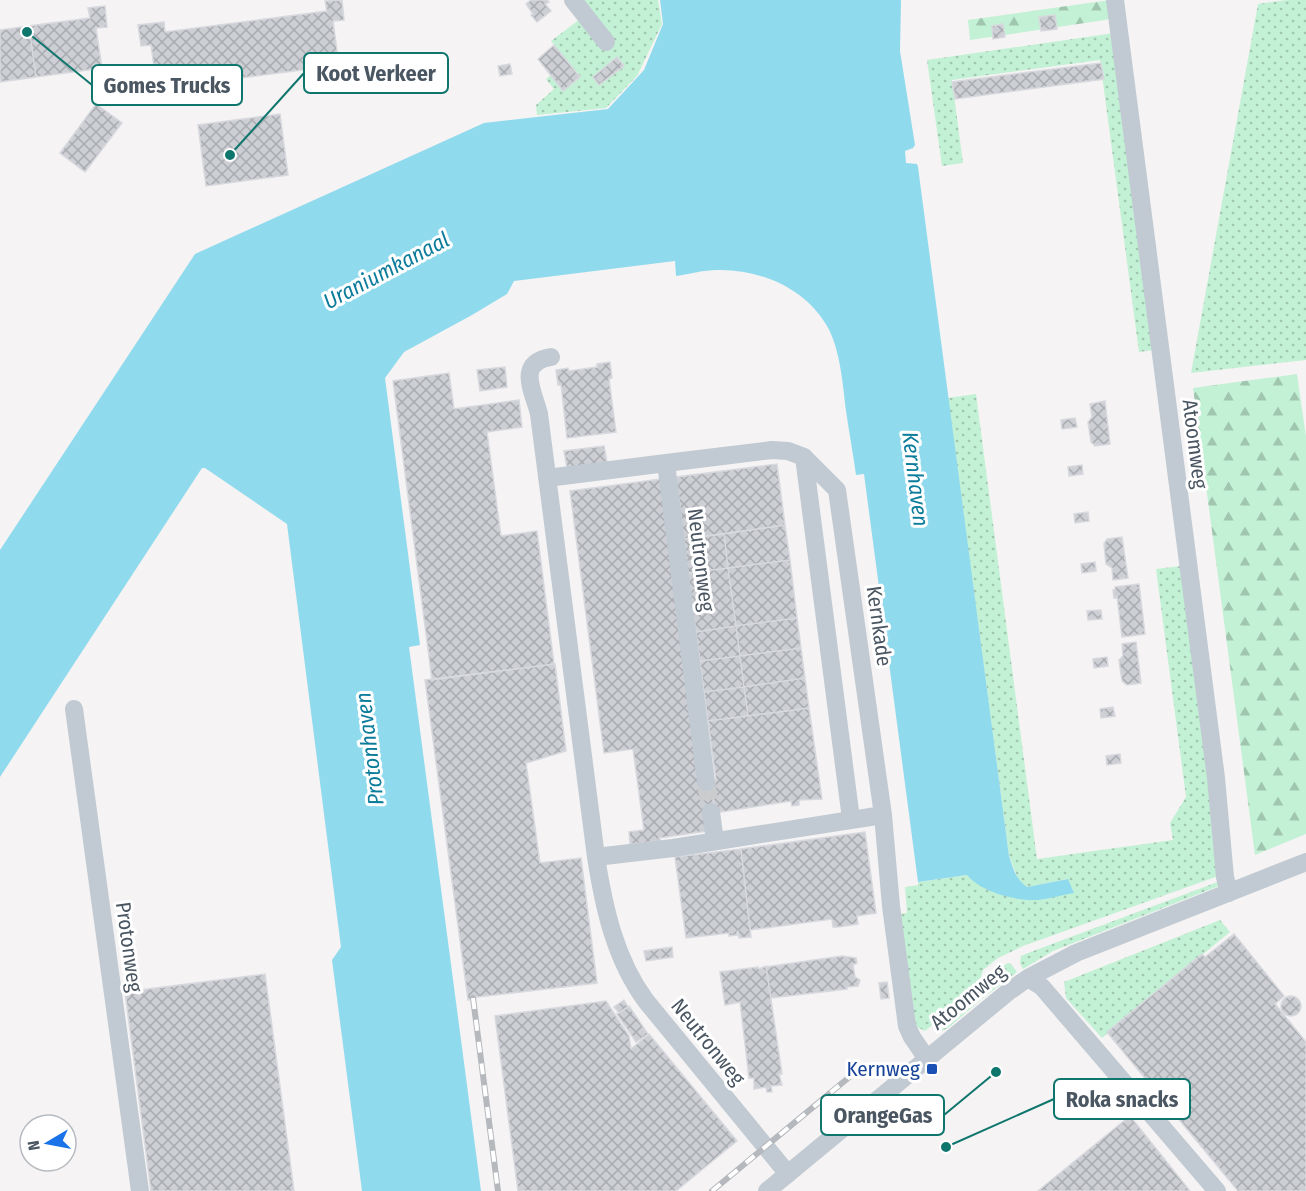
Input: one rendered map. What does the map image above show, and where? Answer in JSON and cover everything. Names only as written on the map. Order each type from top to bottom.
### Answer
[{"type":"street","points":[[573,0],[606,42]]},
{"type":"street","name":"Atoomweg","points":[[1115,0],[1216,778],[1225,877],[1229,893]]},
{"type":"street","name":"Neutronweg","points":[[551,357],[538,359],[531,366],[529,375],[539,414],[596,857],[603,899],[614,941],[639,991],[788,1174]]},
{"type":"street","points":[[547,478],[771,450],[788,451],[804,457],[851,819]]},
{"type":"street","name":"Kernkade","points":[[804,457],[837,490],[883,815],[891,906],[907,1026],[927,1059]]},
{"type":"street","name":"Neutronweg","points":[[666,463],[706,782]]},
{"type":"street","name":"Protonweg","points":[[74,709],[140,1191]]},
{"type":"street","points":[[711,812],[715,841]]},
{"type":"street","points":[[596,857],[883,815]]},
{"type":"street","name":"Atoomweg","points":[[767,1191],[1028,978],[1076,953],[1306,862]]},
{"type":"street","points":[[1028,978],[1042,987],[1217,1191]]},
{"type":"green space","points":[[578,0],[658,0],[662,24],[637,76],[606,108],[537,115],[536,105],[554,89],[546,79],[568,62],[551,41],[588,13]]},
{"type":"green space","points":[[1110,0],[1112,18],[1105,20],[970,40],[968,20]]},
{"type":"green space","points":[[1306,0],[1306,360],[1191,373],[1258,4]]},
{"type":"green space","points":[[1114,33],[1154,350],[1139,352],[1100,60],[952,80],[963,163],[942,166],[927,60]]},
{"type":"green space","points":[[1297,374],[1306,437],[1306,834],[1255,855],[1193,388]]},
{"type":"green space","points":[[976,394],[1037,859],[1173,840],[1170,823],[1186,797],[1156,569],[1181,566],[1221,875],[1023,946],[998,958],[983,970],[977,989],[925,1031],[917,1027],[913,1021],[899,914],[907,913],[905,887],[918,885],[918,882],[968,875],[979,884],[1018,898],[1068,879],[1027,887],[1019,881],[1009,856],[948,398]]},
{"type":"green space","points":[[1223,880],[1224,884],[1053,951],[1023,969],[1020,963],[1021,956],[1028,953]]},
{"type":"green space","points":[[1220,920],[1230,932],[1102,1038],[1066,998],[1064,982]]},
{"type":"green space","points":[[1008,963],[1017,972],[948,1028],[937,1033],[983,997],[989,975]]},
{"type":"water","points":[[660,0],[901,0],[900,51],[915,145],[905,151],[906,163],[917,164],[918,167],[1009,856],[1018,877],[1027,887],[1068,879],[1074,893],[1037,900],[1019,899],[990,891],[967,875],[918,882],[864,474],[856,475],[838,356],[827,326],[818,313],[794,291],[765,277],[717,270],[676,276],[675,261],[514,281],[507,294],[404,352],[385,378],[420,645],[409,647],[481,1191],[362,1191],[332,960],[341,947],[287,524],[202,468],[0,777],[0,550],[195,254],[484,123],[608,109],[644,70],[663,24]]},
{"type":"building","points":[[342,0],[344,20],[333,21],[339,65],[179,86],[180,94],[158,97],[151,45],[141,46],[138,25],[164,22],[165,32],[327,11],[325,1]]},
{"type":"building","points":[[531,0],[547,0],[549,2],[545,4],[551,11],[537,22],[526,4]]},
{"type":"building","points":[[105,6],[107,27],[96,28],[102,68],[36,77],[29,26],[90,18],[88,8]]},
{"type":"building","points":[[1055,15],[1057,29],[1041,31],[1039,17]]},
{"type":"building","points":[[1003,24],[1005,37],[993,39],[992,26]]},
{"type":"building","points":[[29,26],[36,77],[0,82],[0,30]]},
{"type":"building","points":[[554,45],[580,77],[563,91],[538,59]]},
{"type":"building","points":[[617,57],[624,66],[599,85],[593,77]]},
{"type":"building","points":[[1101,63],[1104,79],[955,99],[952,82]]},
{"type":"building","points":[[510,64],[512,74],[500,76],[498,66]]},
{"type":"building","points":[[96,104],[122,123],[85,172],[60,153]]},
{"type":"building","points":[[280,114],[288,175],[206,186],[198,125]]},
{"type":"building","points":[[610,362],[612,378],[609,379],[616,432],[567,438],[561,385],[558,385],[556,370],[568,368],[569,371],[597,367],[597,364]]},
{"type":"building","points":[[505,367],[507,387],[480,391],[477,370]]},
{"type":"building","points":[[449,373],[454,409],[519,400],[522,427],[487,432],[501,536],[537,531],[554,664],[432,680],[393,381]]},
{"type":"building","points":[[1105,401],[1110,444],[1095,446],[1091,442],[1088,422],[1092,417],[1090,404]]},
{"type":"building","points":[[1075,418],[1077,427],[1062,429],[1061,420]]},
{"type":"building","points":[[604,446],[607,462],[567,468],[564,451]]},
{"type":"building","points":[[777,464],[785,525],[684,539],[676,477]]},
{"type":"building","points":[[1082,465],[1083,474],[1069,476],[1068,467]]},
{"type":"building","points":[[661,479],[715,812],[707,831],[659,838],[661,841],[630,844],[629,832],[644,830],[633,749],[604,753],[570,491]]},
{"type":"building","points":[[1088,512],[1089,521],[1075,523],[1074,514]]},
{"type":"building","points":[[785,525],[790,560],[728,568],[724,534]]},
{"type":"building","points":[[724,534],[728,568],[688,573],[684,539]]},
{"type":"building","points":[[1122,537],[1128,578],[1113,580],[1112,568],[1106,564],[1104,544],[1107,539]]},
{"type":"building","points":[[790,560],[797,618],[736,626],[728,568]]},
{"type":"building","points":[[1095,562],[1096,571],[1082,573],[1081,564]]},
{"type":"building","points":[[728,568],[736,626],[696,632],[688,573]]},
{"type":"building","points":[[1139,584],[1145,634],[1122,637],[1117,597],[1114,598],[1113,590],[1115,587]]},
{"type":"building","points":[[1101,610],[1102,619],[1088,620],[1087,611]]},
{"type":"building","points":[[797,618],[801,648],[740,656],[736,626]]},
{"type":"building","points":[[736,626],[740,656],[700,661],[696,632]]},
{"type":"building","points":[[1136,642],[1141,683],[1127,685],[1122,681],[1119,660],[1123,656],[1122,644]]},
{"type":"building","points":[[801,648],[805,678],[744,687],[740,656]]},
{"type":"building","points":[[740,656],[744,687],[704,692],[700,661]]},
{"type":"building","points":[[1107,657],[1108,666],[1094,668],[1093,659]]},
{"type":"building","points":[[555,664],[566,751],[526,763],[540,863],[581,858],[597,983],[468,1000],[425,680]]},
{"type":"building","points":[[805,678],[809,708],[748,716],[744,687]]},
{"type":"building","points":[[744,687],[748,716],[708,721],[704,692]]},
{"type":"building","points":[[1113,707],[1115,716],[1101,718],[1100,709]]},
{"type":"building","points":[[809,708],[822,799],[799,800],[799,805],[792,806],[791,801],[715,813],[711,781],[716,780],[708,721]]},
{"type":"building","points":[[1120,754],[1121,763],[1107,765],[1106,756]]},
{"type":"building","points":[[865,832],[876,913],[857,916],[858,924],[838,927],[833,927],[832,919],[750,930],[741,849]]},
{"type":"building","points":[[741,849],[751,937],[739,938],[738,931],[737,935],[729,936],[729,933],[686,938],[675,857]]},
{"type":"building","points":[[1234,934],[1284,996],[1275,1004],[1306,1042],[1306,1191],[1238,1191],[1107,1032],[1202,954],[1205,957]]},
{"type":"building","points":[[672,947],[673,957],[646,961],[644,951]]},
{"type":"building","points":[[842,956],[856,958],[857,963],[853,965],[855,977],[860,980],[858,986],[771,998],[766,967]]},
{"type":"building","points":[[766,966],[782,1074],[779,1074],[782,1085],[771,1086],[772,1092],[767,1092],[766,1087],[754,1089],[754,1078],[749,1078],[740,1002],[725,1005],[720,972],[758,967],[759,969]]},
{"type":"building","points":[[265,974],[294,1191],[151,1191],[125,992]]},
{"type":"building","points":[[887,982],[889,998],[881,999],[879,983]]},
{"type":"building","points":[[1291,996],[1298,999],[1301,1006],[1298,1013],[1291,1016],[1284,1013],[1281,1006],[1284,999]]},
{"type":"building","points":[[624,1000],[628,1007],[619,1013],[614,1007]]},
{"type":"building","points":[[606,1001],[629,1036],[631,1049],[649,1034],[737,1141],[676,1191],[518,1191],[495,1016]]},
{"type":"building","points":[[629,1006],[648,1034],[636,1042],[617,1014]]},
{"type":"building","points":[[1130,1116],[1190,1191],[1038,1191]]},
{"type":"tunnel","points":[[706,782],[711,812]]},
{"type":"railway","points":[[473,998],[498,1191]]},
{"type":"railway","points":[[712,1191],[859,1069]]},
{"type":"place","name":"Gomes Trucks","points":[[27,32]]},
{"type":"place","name":"Koot Verkeer","points":[[230,155]]},
{"type":"place","name":"Kernweg","points":[[932,1069]]},
{"type":"place","name":"OrangeGas","points":[[996,1072]]},
{"type":"place","name":"Roka snacks","points":[[946,1147]]},
{"type":"water label","name":"Uraniumkanaal","points":[[386,270]]},
{"type":"water label","name":"Kernhaven","points":[[916,479]]},
{"type":"water label","name":"Protonhaven","points":[[369,749]]}]
